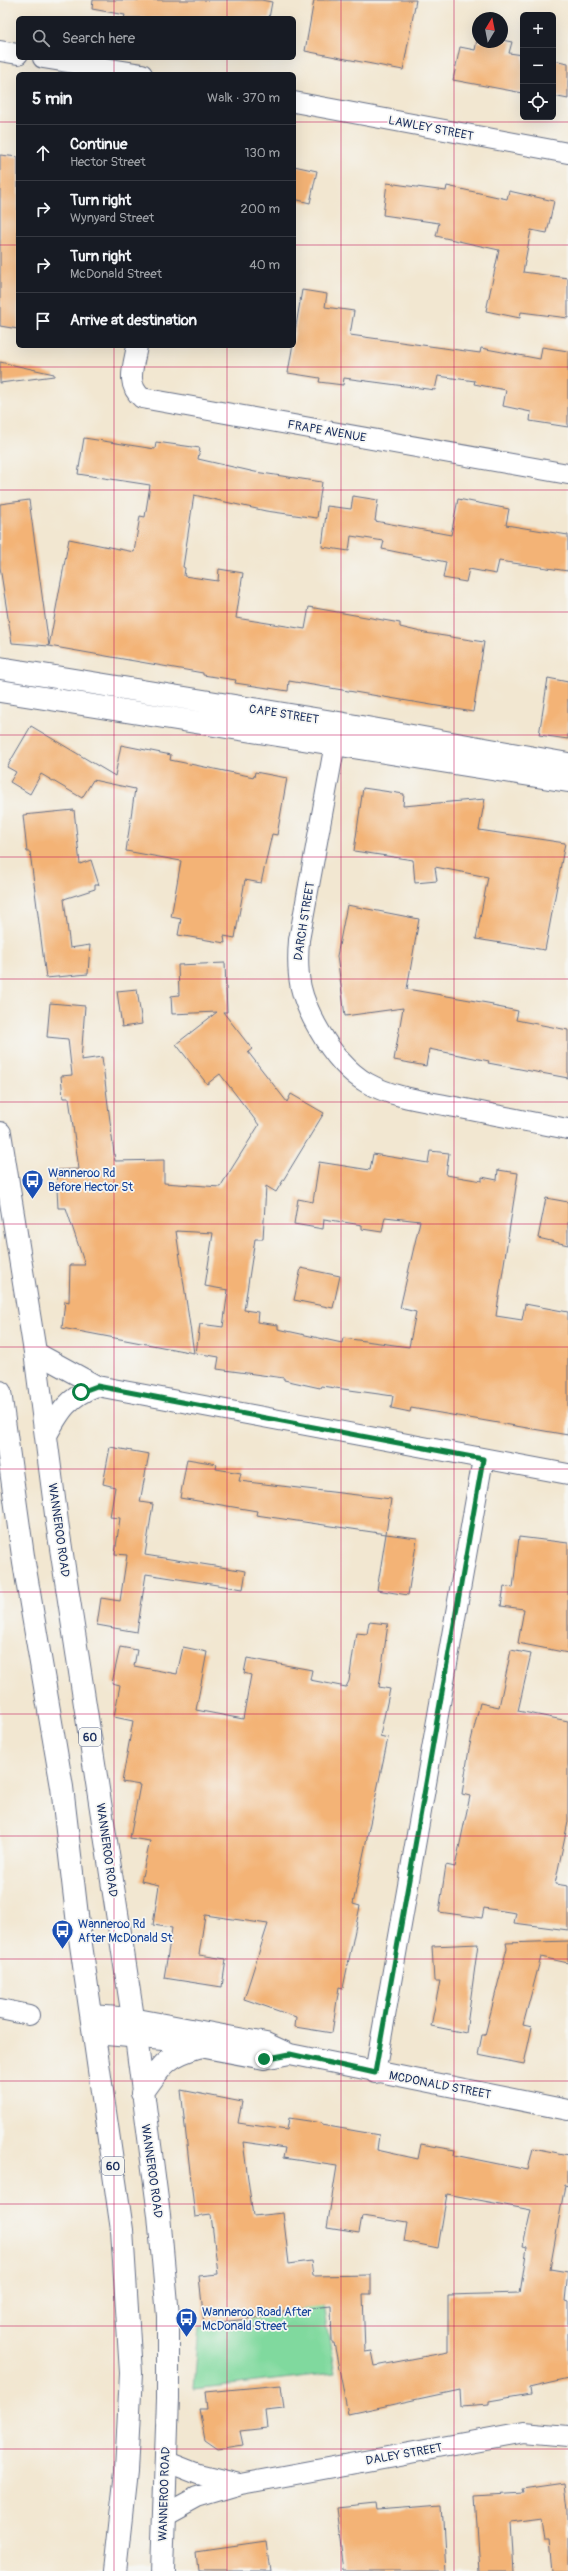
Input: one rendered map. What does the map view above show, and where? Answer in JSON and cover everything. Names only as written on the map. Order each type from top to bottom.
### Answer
[{"type":"main road","name":"CAPE STREET","points":[[0,668],[337,733],[568,781]]},
{"type":"main road","name":"CAPE STREET","points":[[1,693],[337,733],[568,764]]},
{"type":"main road","name":"WANNEROO ROAD","points":[[0,1134],[35,1352],[46,1437],[134,2027],[159,2215],[168,2316],[168,2398],[162,2571]]},
{"type":"main road","name":"60","points":[[0,1392],[24,1563],[62,1787],[122,2230],[130,2373],[126,2472],[115,2571]]},
{"type":"main road","points":[[142,2093],[160,2067],[175,2053],[198,2046]]},
{"type":"street","points":[[0,51],[16,54]]},
{"type":"street","points":[[55,60],[130,72]]},
{"type":"street","name":"LAWLEY STREET","points":[[296,102],[568,154]]},
{"type":"street","name":"FRAPE AVENUE","points":[[137,348],[131,381],[135,392],[142,398],[568,474]]},
{"type":"street","name":"DARCH STREET","points":[[337,733],[299,940],[297,971],[302,996],[328,1044],[346,1068],[367,1083],[395,1096],[568,1129]]},
{"type":"street","points":[[35,1352],[97,1386],[568,1474]]},
{"type":"street","points":[[46,1437],[64,1405],[81,1392],[97,1386]]},
{"type":"street","points":[[375,2073],[483,1459]]},
{"type":"street","points":[[0,2009],[29,2015]]},
{"type":"street","name":"MCDONALD STREET","points":[[94,2024],[134,2027],[266,2043],[290,2054],[375,2073],[568,2110]]},
{"type":"street","name":"MCDONALD STREET","points":[[134,2027],[198,2046],[264,2059],[290,2054]]},
{"type":"street","name":"DALEY STREET","points":[[164,2515],[197,2497],[241,2484],[524,2432],[568,2436]]},
{"type":"street","name":"DALEY STREET","points":[[165,2461],[198,2474],[241,2484]]},
{"type":"green space","points":[[323,2305],[335,2373],[194,2389],[199,2327]]},
{"type":"building","points":[[93,0],[261,0],[272,2],[269,16],[125,16],[92,9]]},
{"type":"building","points":[[314,0],[416,0],[403,70],[305,51]]},
{"type":"building","points":[[508,41],[512,42],[509,53],[520,55],[520,92],[453,80],[460,47],[475,50],[475,48],[508,48]]},
{"type":"building","points":[[556,61],[568,63],[568,99],[556,97]]},
{"type":"building","points":[[0,155],[16,157],[16,329],[0,326]]},
{"type":"building","points":[[296,166],[317,171],[310,203],[296,200]]},
{"type":"building","points":[[387,183],[446,191],[447,186],[507,199],[509,191],[554,201],[547,233],[531,230],[523,272],[568,278],[568,318],[521,312],[520,318],[486,311],[499,250],[436,236],[439,223],[383,215]]},
{"type":"building","points":[[302,290],[327,294],[325,307],[354,311],[350,335],[480,353],[481,348],[540,359],[542,347],[568,351],[568,427],[530,421],[531,412],[503,406],[506,390],[474,384],[475,381],[438,376],[435,390],[344,378],[343,385],[319,382],[320,378],[288,373],[292,348],[296,348],[296,326]]},
{"type":"building","points":[[0,362],[54,374],[54,376],[0,383]]},
{"type":"building","points":[[84,438],[155,449],[156,442],[200,448],[198,459],[255,472],[322,482],[317,518],[266,511],[194,495],[183,567],[185,568],[184,576],[218,581],[219,569],[243,573],[236,618],[305,629],[309,607],[400,623],[400,627],[425,633],[484,642],[473,712],[289,681],[288,691],[235,683],[236,680],[203,675],[203,673],[49,646],[69,539],[134,552],[140,516],[145,517],[150,485],[78,474]]},
{"type":"building","points":[[353,496],[378,500],[375,521],[451,535],[458,499],[509,509],[506,525],[568,535],[568,571],[499,561],[496,574],[469,569],[466,582],[443,578],[446,562],[382,549],[384,541],[351,536],[349,551],[322,547],[327,506],[351,509]]},
{"type":"building","points":[[29,500],[49,646],[12,643],[0,567],[0,504]]},
{"type":"building","points":[[548,678],[568,682],[568,739],[539,735]]},
{"type":"building","points":[[31,726],[115,776],[121,745],[171,755],[170,760],[254,777],[255,772],[287,778],[277,835],[272,834],[261,883],[245,880],[235,938],[224,936],[225,943],[178,935],[181,919],[171,917],[181,861],[126,851],[135,789],[93,780],[82,798],[41,774],[30,794],[10,782],[16,772],[7,767]]},
{"type":"building","points":[[363,788],[404,794],[403,806],[485,799],[479,830],[565,843],[545,950],[476,939],[488,877],[435,867],[437,881],[415,883],[413,860],[354,851]]},
{"type":"building","points":[[74,810],[80,864],[91,860],[99,885],[95,885],[95,889],[64,899],[70,948],[90,945],[88,974],[46,978],[30,852],[27,852],[23,815]]},
{"type":"building","points":[[347,905],[419,919],[407,989],[493,1004],[492,1006],[518,1011],[516,1020],[568,1030],[568,1078],[488,1063],[489,1061],[429,1049],[426,1066],[394,1060],[403,1008],[345,1016],[337,956]]},
{"type":"building","points":[[225,963],[227,1012],[223,1012],[252,1049],[248,1052],[287,1102],[291,1094],[324,1113],[276,1192],[266,1186],[263,1239],[255,1239],[244,1310],[258,1312],[257,1322],[278,1325],[278,1329],[342,1343],[343,1338],[409,1347],[416,1312],[400,1308],[420,1221],[385,1217],[382,1232],[362,1229],[362,1225],[324,1219],[323,1229],[294,1224],[298,1199],[313,1202],[319,1162],[370,1170],[373,1154],[428,1163],[430,1151],[449,1153],[446,1175],[482,1181],[482,1177],[497,1180],[498,1170],[518,1173],[496,1316],[522,1320],[525,1304],[568,1312],[568,1435],[411,1408],[410,1412],[391,1408],[393,1396],[321,1386],[320,1388],[284,1380],[284,1378],[217,1369],[219,1357],[196,1353],[200,1324],[223,1327],[228,1290],[205,1286],[213,1233],[176,1231],[194,1353],[62,1328],[65,1301],[69,1302],[70,1265],[85,1265],[66,1208],[58,1208],[56,1170],[79,1169],[69,1098],[63,1098],[61,1076],[72,1075],[68,1039],[47,1037],[50,1003],[85,1006],[81,1060],[102,1057],[115,1161],[164,1160],[164,1183],[220,1187],[259,1125],[220,1074],[207,1084],[176,1044],[217,1012],[172,1014],[171,996],[179,995],[178,965]]},
{"type":"building","points":[[137,989],[142,1024],[122,1027],[117,991]]},
{"type":"building","points":[[546,1198],[568,1202],[568,1245],[538,1238]]},
{"type":"building","points":[[301,1268],[340,1276],[333,1308],[294,1300]]},
{"type":"building","points":[[110,1447],[149,1454],[140,1502],[153,1504],[145,1555],[246,1571],[243,1589],[146,1574],[137,1632],[97,1625],[101,1598],[120,1601],[127,1555],[115,1554],[120,1518],[110,1517],[115,1487],[103,1484]]},
{"type":"building","points":[[187,1459],[217,1464],[216,1469],[241,1473],[239,1481],[391,1499],[386,1534],[256,1515],[257,1511],[180,1498]]},
{"type":"building","points":[[386,1534],[417,1538],[408,1595],[377,1590]]},
{"type":"building","points":[[519,1537],[568,1543],[568,1653],[518,1643],[524,1609],[501,1606],[504,1586],[513,1588]]},
{"type":"building","points":[[369,1622],[388,1624],[379,1687],[390,1689],[380,1736],[388,1738],[353,1904],[360,1906],[343,1988],[339,1987],[332,2033],[295,2027],[296,2017],[244,1999],[268,1924],[205,1915],[199,1955],[226,1959],[222,1987],[164,1978],[172,1928],[153,1925],[159,1885],[141,1881],[150,1841],[130,1838],[140,1785],[122,1782],[133,1721],[114,1717],[120,1685],[112,1683],[120,1647],[137,1650],[134,1666],[177,1674],[183,1647],[207,1652],[196,1710],[243,1719],[251,1675],[244,1673],[247,1658],[312,1670],[310,1680],[346,1687],[349,1681],[356,1633],[367,1634]]},
{"type":"building","points":[[511,1650],[531,1654],[518,1711],[568,1721],[568,1822],[555,1884],[568,1886],[568,1930],[514,1923],[516,1913],[484,1908],[482,1918],[439,1912],[446,1865],[455,1867],[470,1796],[462,1794],[469,1749],[480,1703],[499,1707]]},
{"type":"building","points":[[568,1941],[568,1963],[541,1957],[523,2025],[532,2027],[524,2064],[478,2055],[482,2035],[485,2035],[507,1948],[506,1943]]},
{"type":"building","points":[[478,1944],[466,2033],[431,2026],[440,1981],[434,1981],[432,1946]]},
{"type":"building","points":[[181,2090],[242,2102],[238,2123],[287,2130],[289,2118],[322,2123],[322,2125],[379,2135],[377,2150],[418,2159],[421,2144],[455,2150],[454,2155],[528,2170],[533,2148],[568,2155],[568,2186],[565,2185],[550,2269],[568,2272],[565,2301],[568,2302],[568,2379],[529,2388],[530,2394],[489,2401],[489,2404],[461,2406],[460,2390],[348,2414],[334,2343],[332,2343],[331,2306],[282,2311],[282,2315],[204,2324],[199,2276],[218,2274],[211,2215],[195,2217]],"holes":[[[243,2142],[285,2148],[283,2158],[337,2166],[327,2228],[359,2233],[362,2216],[407,2223],[404,2241],[438,2248],[447,2194],[531,2210],[523,2246],[527,2247],[520,2293],[448,2295],[448,2352],[375,2366],[372,2351],[365,2352],[363,2294],[371,2294],[371,2275],[313,2276],[311,2261],[289,2264],[283,2213],[253,2216]]]},
{"type":"building","points":[[281,2385],[284,2409],[265,2411],[267,2428],[240,2431],[243,2445],[218,2449],[205,2440],[199,2409],[207,2409],[205,2392]]},
{"type":"building","points":[[565,2483],[568,2509],[568,2571],[552,2571],[549,2540],[544,2540],[541,2518],[511,2522],[514,2571],[480,2571],[475,2496],[524,2493],[523,2489]]},
{"type":"building","points":[[375,2504],[376,2510],[442,2505],[446,2571],[345,2571],[337,2508]]},
{"type":"building","points":[[266,2542],[270,2571],[198,2571],[196,2552]]},
{"type":"place","name":"Wanneroo Rd Before Hector St","points":[[32,1200]]},
{"type":"place","name":"Wanneroo Rd After McDonald St","points":[[63,1950]]},
{"type":"place","name":"Wanneroo Road After McDonald Street","points":[[187,2338]]},
{"type":"route","points":[[81,1392],[97,1386],[483,1459],[375,2073],[290,2054],[264,2059]]}]
